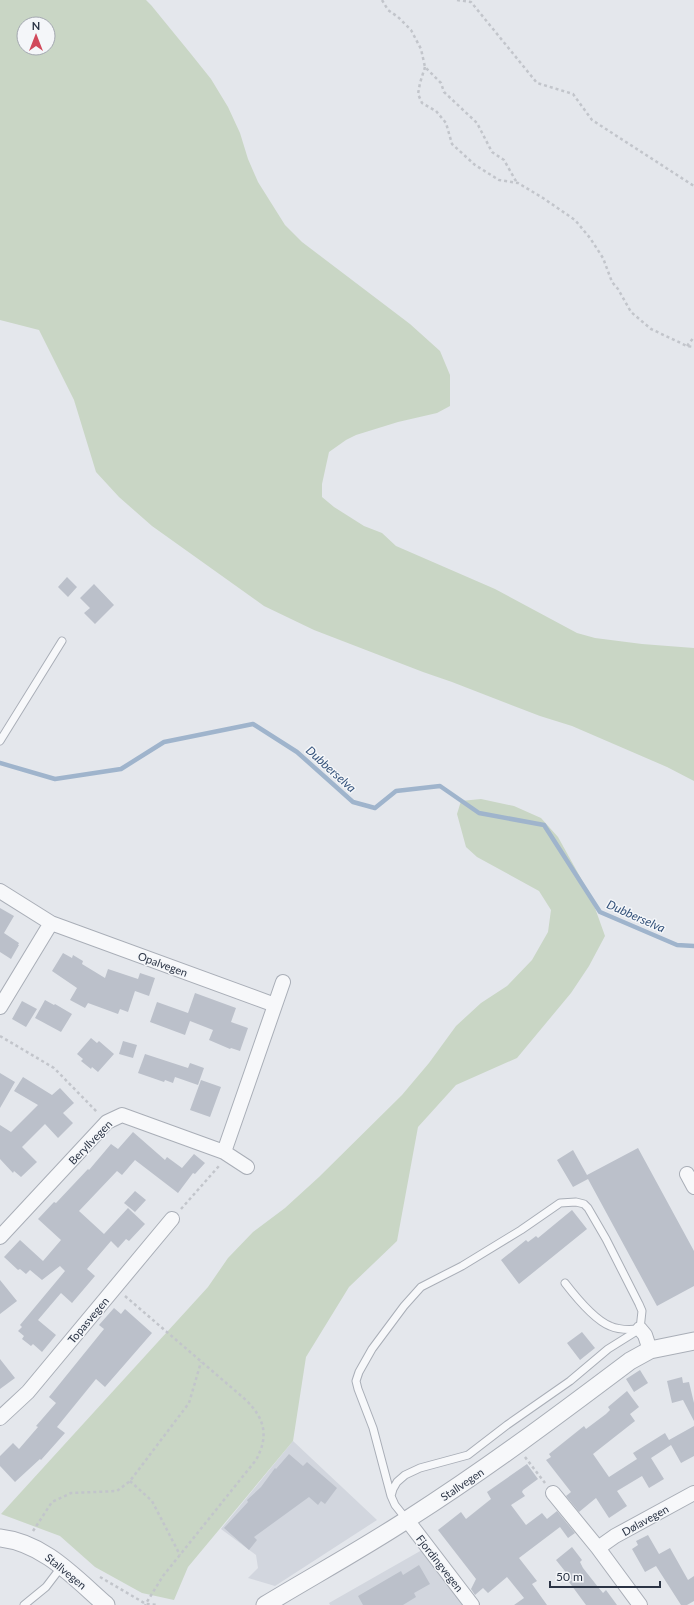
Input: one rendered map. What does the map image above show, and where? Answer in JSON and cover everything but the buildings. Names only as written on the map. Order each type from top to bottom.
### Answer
[{"type":"street","name":"Opalvegen","points":[[0,891],[51,923],[275,1005]]},
{"type":"street","points":[[0,1007],[51,923]]},
{"type":"street","points":[[224,1152],[284,982]]},
{"type":"street","name":"Beryllvegen","points":[[0,1238],[107,1122],[122,1115],[224,1152],[247,1167]]},
{"type":"street","points":[[687,1174],[694,1187]]},
{"type":"street","name":"Topasvegen","points":[[0,1418],[28,1392],[172,1220]]},
{"type":"street","points":[[640,1329],[645,1335],[650,1350]]},
{"type":"street","name":"Stallvegen","points":[[265,1605],[407,1520],[517,1446],[630,1361],[650,1350],[694,1341]]},
{"type":"street","points":[[553,1492],[598,1548],[640,1605]]},
{"type":"street","name":"Dølavegen","points":[[598,1548],[615,1536],[694,1493]]},
{"type":"street","name":"Fjordingvegen","points":[[407,1520],[472,1605]]},
{"type":"street","name":"Stallvegen","points":[[0,1538],[13,1539],[46,1554],[63,1566],[106,1605]]},
{"type":"lane","points":[[0,742],[62,641]]},
{"type":"lane","points":[[407,1520],[391,1496],[373,1428],[356,1381],[359,1372],[372,1349],[408,1301],[421,1287],[462,1266],[521,1230],[560,1203],[576,1202],[584,1204],[588,1208],[626,1276],[642,1311],[640,1329]]},
{"type":"lane","points":[[565,1283],[576,1297],[609,1326],[623,1330],[640,1329]]},
{"type":"lane","points":[[391,1496],[397,1482],[405,1475],[420,1468],[468,1455],[507,1425],[570,1381],[608,1349],[640,1329]]},
{"type":"lane","points":[[24,1605],[46,1587],[63,1566]]},
{"type":"path","points":[[382,0],[388,10],[398,17],[411,30],[421,49],[425,67],[418,94],[422,103],[436,110],[446,123],[452,144],[475,165],[499,180],[518,183],[575,220],[590,238],[603,258],[612,282],[618,289],[631,312],[651,329],[687,346],[694,347]]},
{"type":"path","points":[[457,0],[471,2],[537,84],[573,94],[592,120],[694,186]]},
{"type":"path","points":[[425,67],[441,83],[444,92],[476,123],[492,152],[504,160],[518,183]]},
{"type":"path","points":[[687,346],[694,337]]},
{"type":"path","points":[[0,1036],[54,1068],[107,1122]]},
{"type":"path","points":[[172,1220],[221,1163],[224,1152]]},
{"type":"path","points":[[115,1288],[242,1396],[256,1410],[262,1426],[263,1443],[256,1460],[180,1555],[145,1605]]},
{"type":"path","points":[[33,1531],[52,1502],[71,1494],[116,1491],[130,1481],[189,1403],[201,1362]]},
{"type":"path","points":[[517,1446],[553,1492]]},
{"type":"path","points":[[130,1481],[152,1501],[180,1555]]},
{"type":"shaded area","points":[[293,1441],[377,1520],[275,1586],[248,1578],[258,1568],[256,1555],[221,1529]]},
{"type":"shaded area","points":[[422,1550],[463,1601],[462,1605],[330,1605],[329,1603]]},
{"type":"green space","points":[[0,0],[146,0],[211,79],[228,107],[240,133],[248,159],[258,182],[285,225],[302,242],[410,324],[440,351],[450,375],[450,406],[437,413],[398,422],[356,435],[329,452],[322,484],[322,497],[334,507],[364,526],[382,533],[396,546],[495,589],[577,633],[595,638],[642,644],[694,648],[694,781],[667,767],[572,726],[540,716],[314,630],[264,606],[152,526],[119,497],[96,472],[74,400],[39,330],[0,320]]},
{"type":"green space","points":[[481,799],[514,806],[541,818],[558,837],[583,882],[595,908],[605,936],[589,966],[571,993],[517,1058],[456,1085],[418,1127],[397,1241],[349,1287],[306,1357],[293,1441],[188,1567],[174,1600],[142,1593],[95,1567],[60,1536],[1,1514],[208,1287],[228,1258],[253,1232],[285,1208],[319,1177],[402,1095],[429,1063],[456,1026],[481,1003],[507,986],[532,960],[548,932],[551,910],[539,891],[477,857],[466,847],[457,814],[461,801]]},
{"type":"waterway","name":"Dubberselva","points":[[0,763],[55,779],[121,769],[164,742],[253,724],[297,752],[353,802],[375,808],[396,791],[440,786],[479,813],[544,825],[600,912],[677,945],[694,946]]}]
